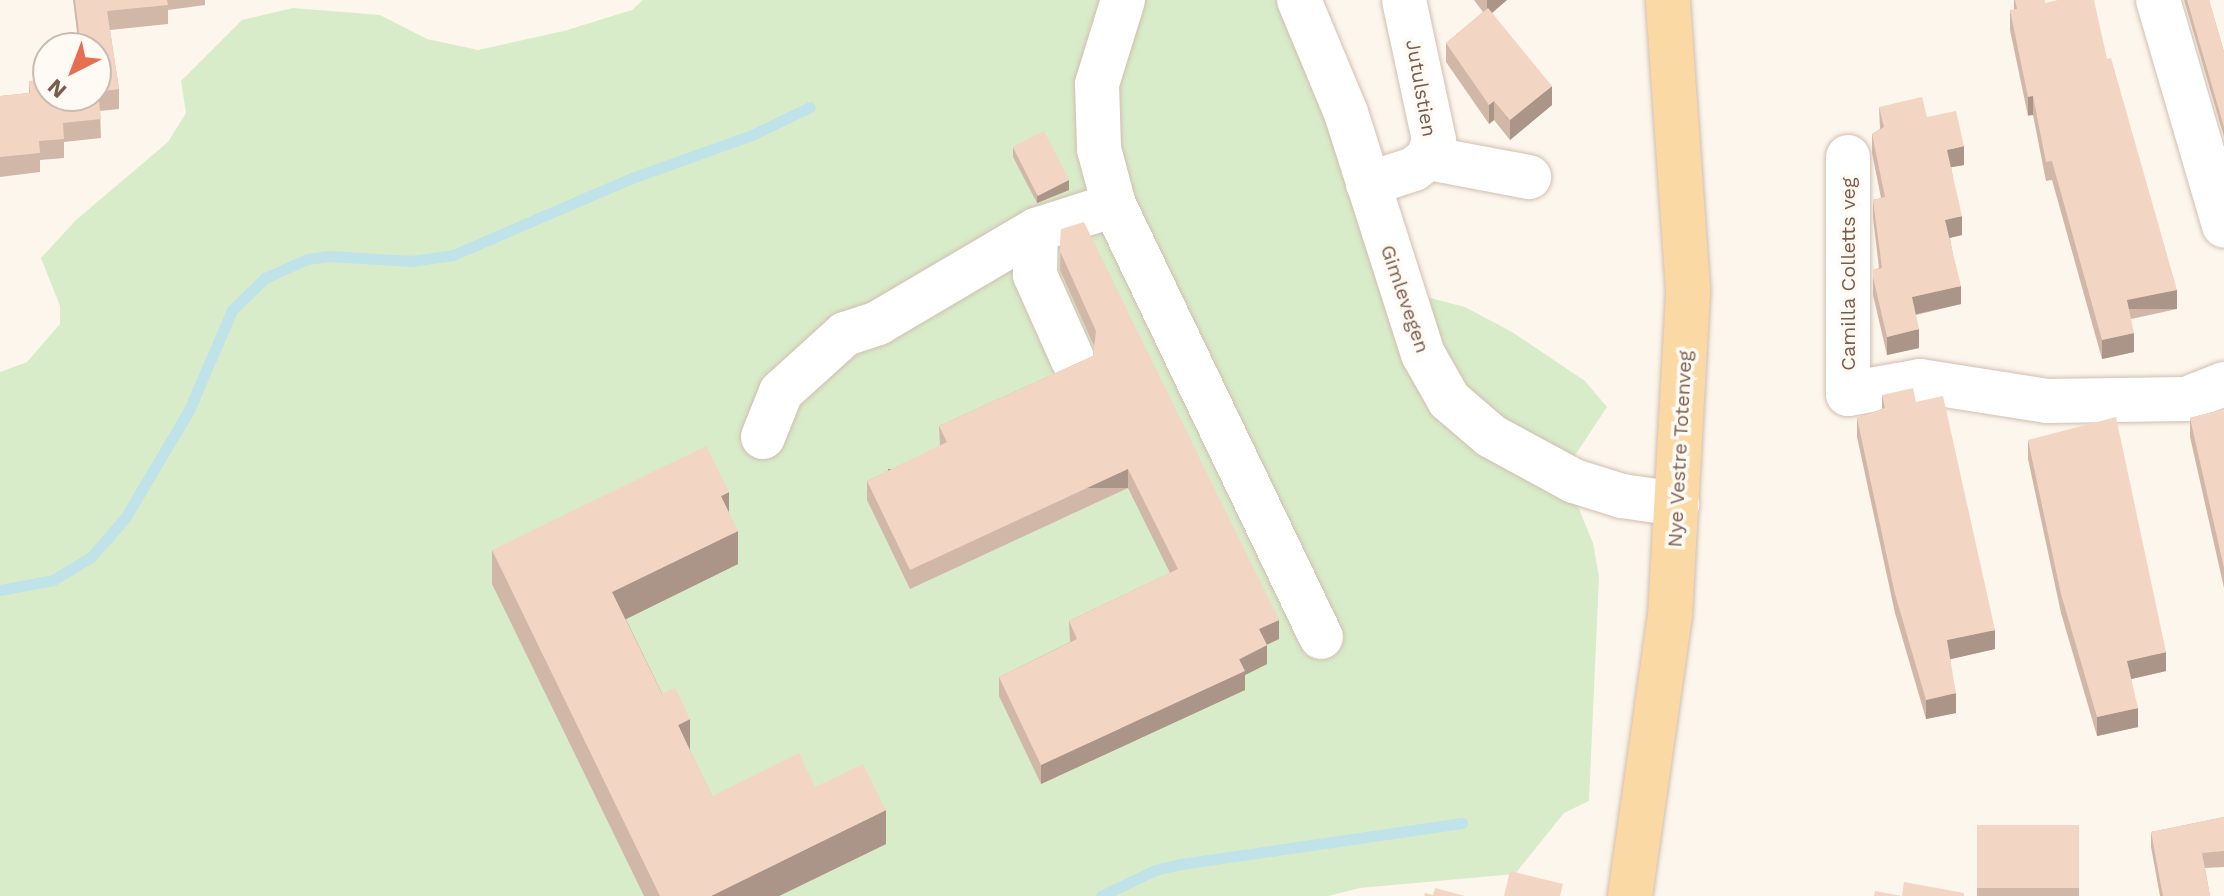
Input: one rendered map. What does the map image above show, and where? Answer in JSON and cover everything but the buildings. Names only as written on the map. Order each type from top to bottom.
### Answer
[{"type":"main road","name":"Nye Vestre Totenveg","points":[[1630,896],[1670,616],[1688,289],[1668,0]]},
{"type":"street","points":[[1123,0],[1097,84],[1099,149],[1114,205],[1141,271],[1321,637]]},
{"type":"street","name":"Gimlevegen","points":[[1299,0],[1346,113],[1423,354],[1449,400],[1491,436],[1574,481],[1622,496],[1677,504]]},
{"type":"street","name":"Jutulstien","points":[[1368,184],[1414,169],[1428,158],[1434,140],[1404,0]]},
{"type":"street","points":[[2158,0],[2224,226]]},
{"type":"street","name":"Camilla Colletts veg","points":[[1848,157],[1848,394],[1920,381],[2047,401],[2186,399],[2224,384]]},
{"type":"street","points":[[1428,158],[1529,177]]},
{"type":"street","points":[[763,437],[781,392],[845,334],[878,323],[1036,230],[1114,205]]},
{"type":"street","points":[[1036,230],[1035,275],[1073,360]]},
{"type":"green space","points":[[643,0],[1322,0],[1399,290],[1465,307],[1512,332],[1585,381],[1607,407],[1570,463],[1567,480],[1593,543],[1599,577],[1589,801],[1564,813],[1515,874],[1360,888],[1328,896],[0,896],[0,372],[27,362],[60,324],[60,306],[41,258],[76,220],[168,142],[186,113],[181,81],[242,20],[293,8],[380,15],[427,39],[478,50],[564,31],[632,10]]},
{"type":"waterway","points":[[0,590],[53,580],[91,557],[125,518],[189,410],[232,310],[265,278],[307,259],[329,256],[411,261],[453,255],[632,178],[752,135],[810,107]]},
{"type":"waterway","points":[[1101,896],[1155,870],[1181,864],[1462,823]]}]
